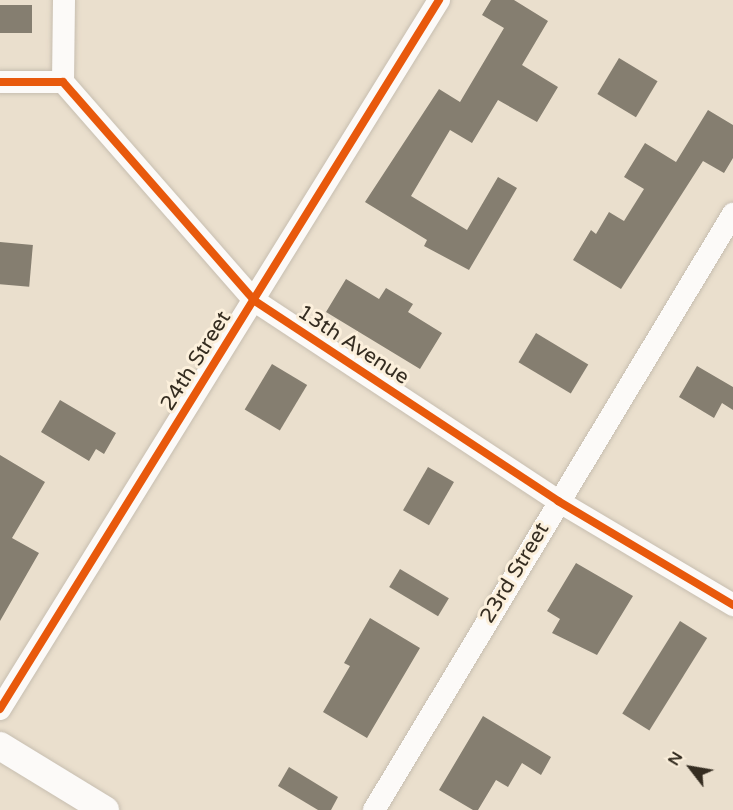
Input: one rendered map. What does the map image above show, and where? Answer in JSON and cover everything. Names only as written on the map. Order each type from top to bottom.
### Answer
[{"type":"street","points":[[0,82],[63,82],[64,0]]},
{"type":"street","name":"24th Street","points":[[0,709],[255,301],[439,0]]},
{"type":"street","name":"13th Avenue","points":[[63,82],[255,301],[558,501],[733,605]]},
{"type":"street","name":"23rd Street","points":[[374,810],[558,501],[733,214]]},
{"type":"street","points":[[0,746],[105,810]]},
{"type":"building","points":[[491,0],[514,0],[548,21],[522,65],[558,87],[537,122],[498,100],[472,143],[450,130],[411,196],[467,230],[498,177],[517,188],[469,270],[424,246],[427,240],[365,202],[439,89],[460,102],[504,28],[482,15]]},
{"type":"building","points":[[0,5],[32,5],[32,33],[0,33]]},
{"type":"building","points":[[619,58],[658,81],[636,117],[597,94]]},
{"type":"building","points":[[708,110],[733,125],[733,158],[724,173],[703,161],[621,289],[573,260],[591,230],[596,234],[609,212],[624,221],[644,189],[624,177],[645,143],[676,162]]},
{"type":"building","points":[[0,242],[33,245],[29,287],[0,284]]},
{"type":"building","points":[[346,279],[379,299],[386,288],[413,304],[408,312],[442,333],[420,369],[326,312]]},
{"type":"building","points":[[536,333],[588,364],[571,394],[518,362]]},
{"type":"building","points":[[272,364],[307,385],[280,431],[245,409]]},
{"type":"building","points":[[697,366],[733,387],[733,410],[722,403],[714,418],[679,397]]},
{"type":"building","points":[[60,400],[116,433],[104,454],[96,449],[89,461],[41,432]]},
{"type":"building","points":[[0,455],[45,482],[12,538],[39,553],[0,621]]},
{"type":"building","points":[[428,467],[454,482],[429,525],[403,510]]},
{"type":"building","points":[[576,563],[633,596],[597,655],[552,633],[560,619],[547,611]]},
{"type":"building","points":[[400,569],[449,598],[438,616],[389,587]]},
{"type":"building","points":[[370,618],[420,648],[367,738],[323,712],[350,666],[344,663]]},
{"type":"building","points":[[680,621],[707,638],[649,730],[622,713]]},
{"type":"building","points":[[483,716],[551,757],[541,775],[522,763],[508,787],[496,780],[478,810],[473,810],[439,790]]},
{"type":"building","points":[[289,767],[338,797],[331,810],[318,810],[278,786]]},
{"type":"cycle path","points":[[0,709],[439,0]]},
{"type":"cycle path","points":[[0,82],[63,82],[255,301],[558,501],[733,605]]}]
